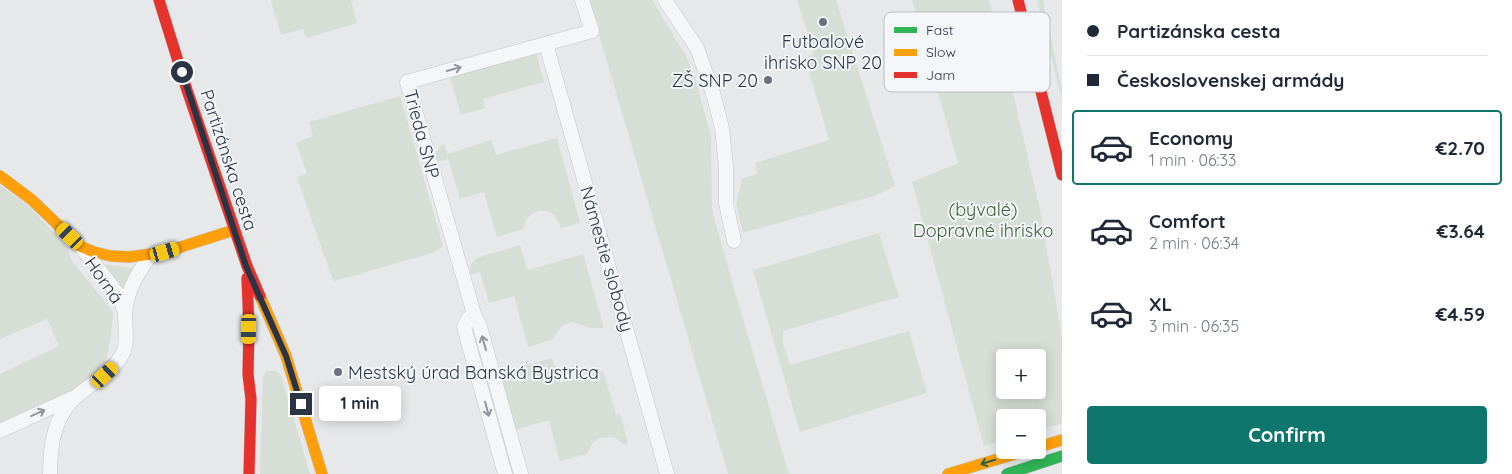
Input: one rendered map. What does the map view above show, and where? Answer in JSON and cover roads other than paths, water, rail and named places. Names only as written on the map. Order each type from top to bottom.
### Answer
[{"type":"street","name":"Partizánska cesta","points":[[159,0],[246,266],[270,333],[286,356],[322,474]]},
{"type":"street","name":"Trieda SNP","points":[[521,474],[480,326],[474,314],[407,82],[592,31],[582,0]]},
{"type":"street","points":[[665,0],[697,48],[713,93],[722,128],[726,167],[726,203],[734,241]]},
{"type":"street","name":"Námestie slobody","points":[[546,44],[667,474]]},
{"type":"street","points":[[1041,92],[1062,175]]},
{"type":"street","points":[[0,176],[14,184],[35,201],[82,248],[116,257],[150,256],[234,230]]},
{"type":"street","name":"Horná","points":[[82,248],[118,294],[125,312]]},
{"type":"street","name":"Horná","points":[[0,431],[76,396],[116,365],[124,350],[125,312],[133,280],[150,256]]},
{"type":"street","points":[[246,266],[249,329],[248,374],[251,399]]},
{"type":"street","points":[[474,314],[464,327],[505,474]]},
{"type":"street","points":[[249,474],[251,399],[261,353]]},
{"type":"street","name":"Horná","points":[[50,474],[51,450],[57,423],[76,396]]},
{"type":"street","points":[[1046,445],[1062,440]]},
{"type":"street","points":[[1006,474],[1062,456]]},
{"type":"street","points":[[948,474],[998,459]]},
{"type":"street","points":[[1026,468],[1043,474]]},
{"type":"place","name":"Futbalové ihrisko SNP 20","points":[[823,22]]},
{"type":"place","name":"ZŠ SNP 20","points":[[768,80]]},
{"type":"place","name":"Mestský úrad Banská Bystrica","points":[[338,372]]},
{"type":"park label","name":"(bývalé) Dopravné ihrisko","points":[[983,219]]}]
